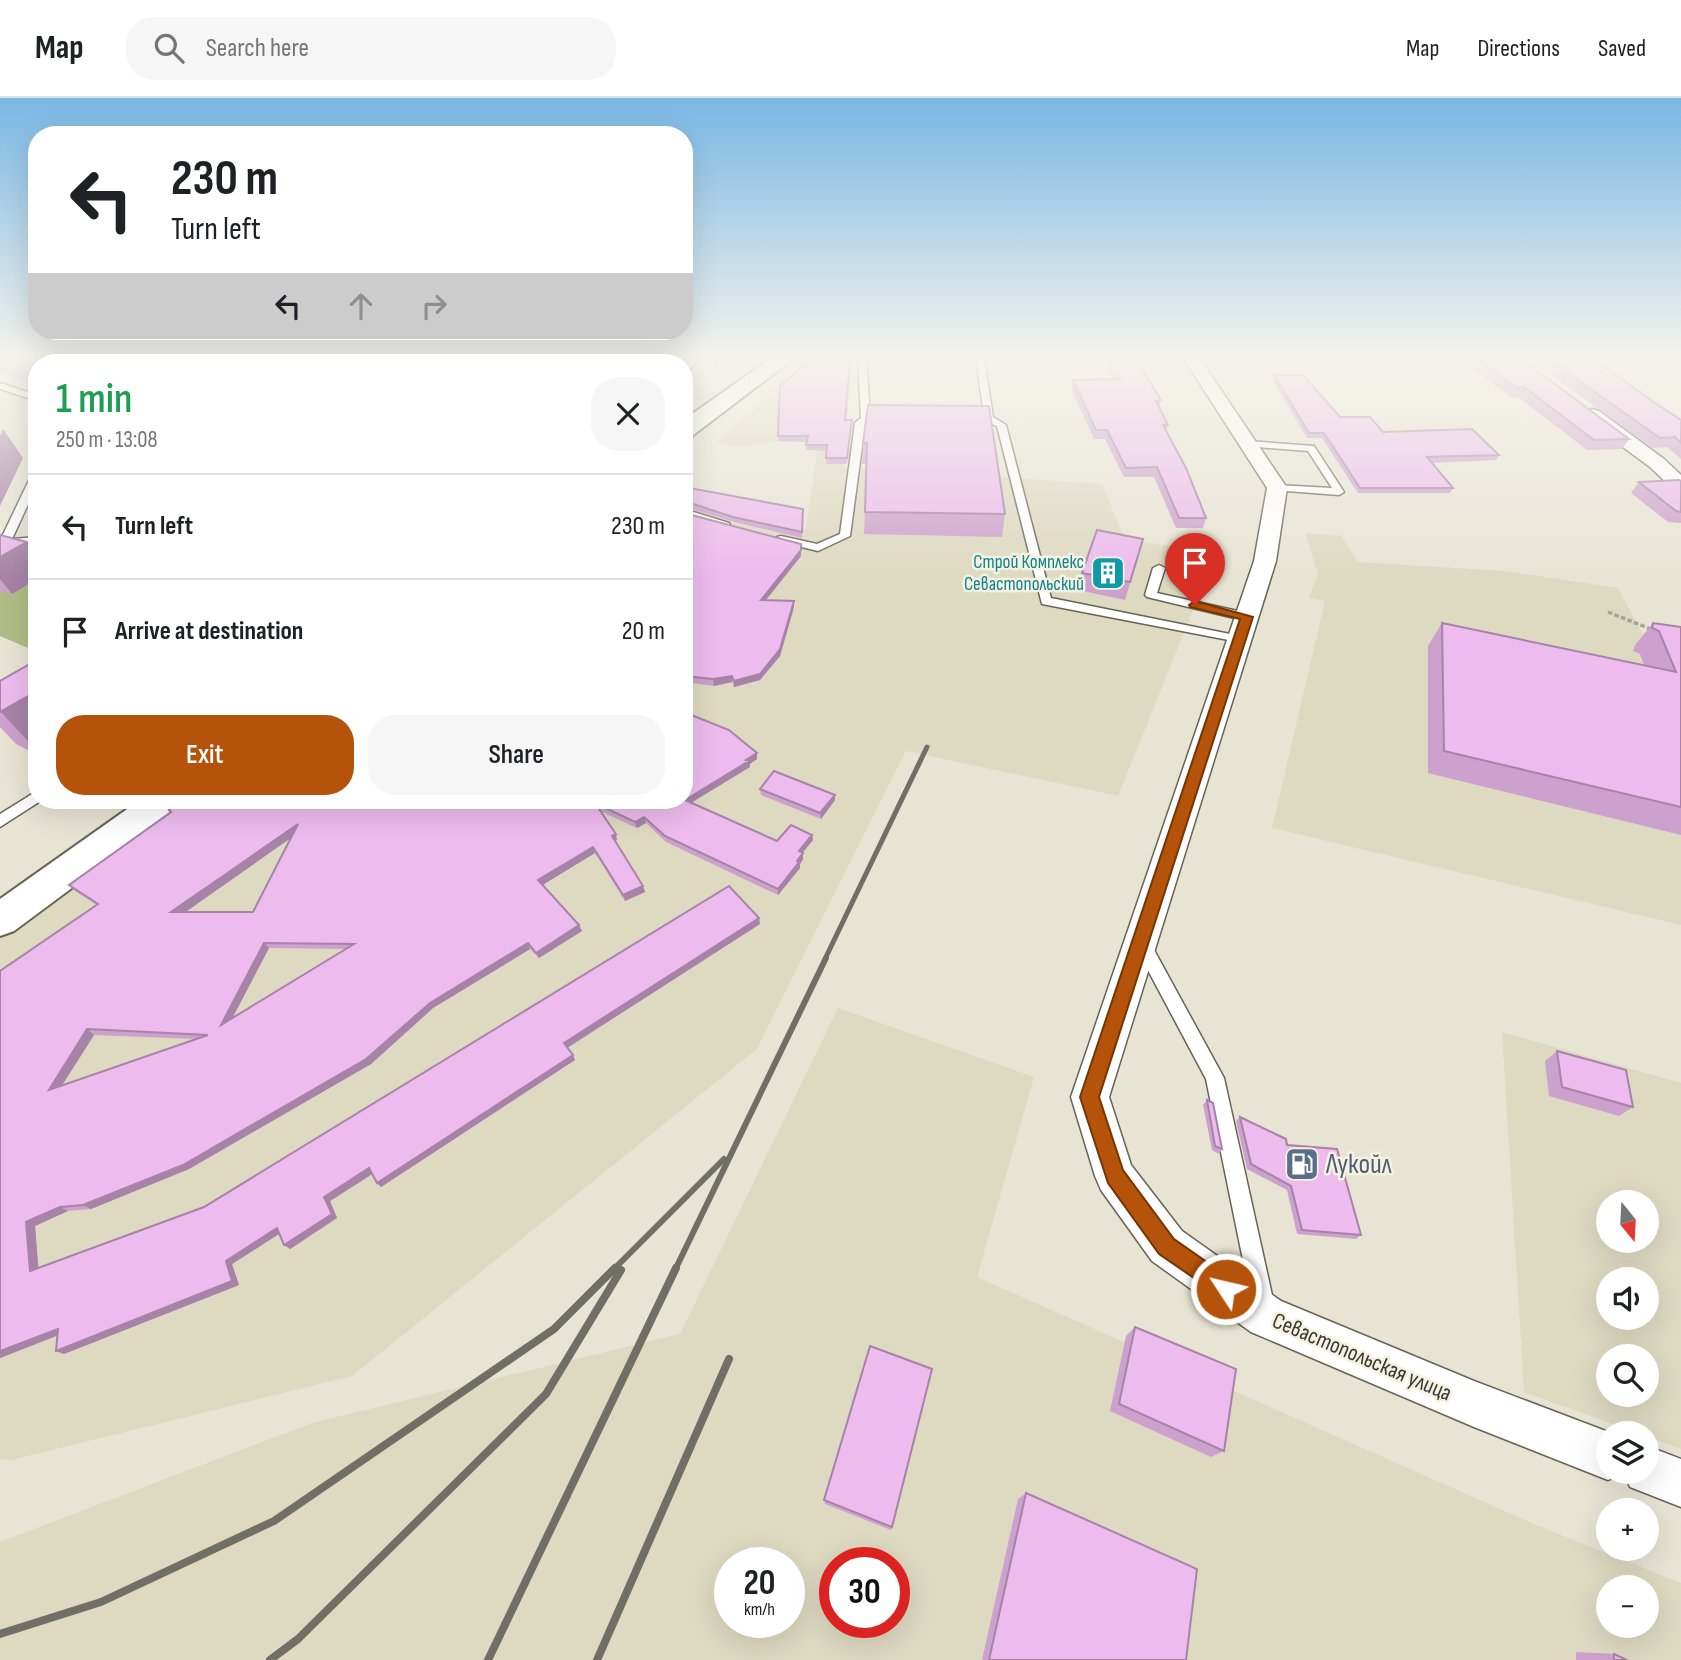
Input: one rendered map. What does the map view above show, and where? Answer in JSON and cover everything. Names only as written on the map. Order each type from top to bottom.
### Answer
[{"type":"street","points":[[1240,432],[1278,488]]},
{"type":"street","points":[[1615,432],[1657,463],[1681,486]]},
{"type":"street","name":"Севастопольская улица","points":[[1278,488],[1265,561],[1090,1097],[1115,1176],[1167,1247],[1266,1317],[1474,1405],[1596,1451]]},
{"type":"street","points":[[0,920],[153,809]]},
{"type":"street","points":[[1659,1475],[1681,1483]]},
{"type":"lane","points":[[768,536],[818,548],[845,536],[859,432]]},
{"type":"lane","points":[[1003,432],[1046,601],[1243,628]]},
{"type":"lane","points":[[1248,444],[1311,448],[1339,492],[1278,488]]},
{"type":"lane","points":[[28,498],[9,548],[28,543]]},
{"type":"lane","points":[[693,515],[743,530]]},
{"type":"lane","points":[[1160,568],[1151,595],[1243,628]]},
{"type":"lane","points":[[0,821],[28,802]]},
{"type":"lane","points":[[1140,941],[1214,1078],[1266,1317]]},
{"type":"path","points":[[1608,612],[1655,631]]},
{"type":"shaded area","points":[[728,432],[846,432],[843,467],[1102,484],[1125,540],[1211,552],[1204,583],[1118,796],[906,751],[757,1049],[352,1376],[12,1460],[0,1459],[0,936],[170,809],[693,809],[693,542],[728,513],[806,529],[818,443],[778,441],[738,447],[716,442]]},
{"type":"shaded area","points":[[1305,533],[1341,536],[1358,562],[1504,571],[1618,588],[1643,635],[1681,641],[1681,925],[1272,828],[1325,601],[1309,598],[1318,574]]},
{"type":"shaded area","points":[[838,1008],[1034,1077],[977,1277],[1534,1524],[1596,1549],[1596,1561],[1626,1561],[1681,1583],[1681,1660],[0,1660],[0,1542],[312,1423],[680,1334]]},
{"type":"shaded area","points":[[1502,1032],[1681,1083],[1681,1449],[1659,1441],[1659,1421],[1604,1421],[1524,1392]]},
{"type":"green space","points":[[28,582],[28,648],[0,636],[0,591]]},
{"type":"building","points":[[778,432],[850,432],[847,458],[826,458],[827,445],[806,445],[808,436],[778,436]]},
{"type":"building","points":[[864,432],[993,432],[1005,514],[865,512],[867,443],[863,443]]},
{"type":"building","points":[[1108,432],[1167,432],[1186,468],[1206,518],[1179,518],[1157,467],[1126,468]]},
{"type":"building","points":[[1475,432],[1499,455],[1427,457],[1453,488],[1360,488],[1324,433],[1309,433]]},
{"type":"building","points":[[1583,432],[1619,432],[1629,439],[1594,440]]},
{"type":"building","points":[[1651,432],[1681,432],[1681,443],[1675,437],[1660,438]]},
{"type":"building","points":[[1679,480],[1681,512],[1639,482]]},
{"type":"building","points":[[693,489],[803,509],[802,532],[733,517],[693,504]]},
{"type":"building","points":[[693,515],[801,544],[801,550],[761,600],[794,601],[780,649],[760,674],[734,681],[732,676],[713,679],[693,677]]},
{"type":"building","points":[[1097,530],[1143,539],[1130,582],[1082,573]]},
{"type":"building","points":[[0,535],[27,542],[0,557]]},
{"type":"building","points":[[1442,623],[1676,672],[1659,631],[1652,628],[1653,623],[1681,627],[1681,807],[1444,751]]},
{"type":"building","points":[[28,665],[28,696],[0,712],[0,681]]},
{"type":"building","points":[[693,716],[729,730],[757,753],[746,760],[749,761],[693,795]]},
{"type":"building","points":[[774,771],[835,795],[820,813],[760,789]]},
{"type":"building","points":[[693,804],[777,841],[791,825],[812,835],[799,851],[803,853],[797,861],[799,862],[778,889],[665,836],[644,817],[635,822],[608,809],[693,809]]},
{"type":"building","points":[[599,809],[616,834],[612,836],[643,886],[623,895],[593,847],[538,880],[579,925],[536,953],[528,943],[430,1003],[366,1059],[183,1165],[83,1205],[60,1207],[26,1222],[30,1271],[204,1207],[729,886],[759,918],[564,1043],[573,1055],[377,1183],[369,1168],[324,1197],[332,1214],[284,1245],[277,1228],[226,1261],[232,1281],[56,1351],[58,1329],[0,1351],[0,971],[98,904],[69,885],[171,812],[169,810]],"holes":[[[298,824],[253,912],[171,912]],[[264,943],[354,944],[221,1025]],[[87,1029],[208,1035],[49,1090]]]},
{"type":"building","points":[[1557,1051],[1626,1070],[1633,1107],[1562,1087]]},
{"type":"building","points":[[1207,1100],[1213,1103],[1222,1149],[1215,1146]]},
{"type":"building","points":[[1240,1117],[1286,1139],[1287,1145],[1337,1149],[1361,1235],[1302,1230],[1291,1186],[1251,1164]]},
{"type":"building","points":[[1135,1327],[1236,1369],[1224,1451],[1119,1404]]},
{"type":"building","points":[[870,1346],[932,1369],[892,1527],[824,1500]]},
{"type":"building","points":[[1026,1493],[1197,1569],[1186,1660],[989,1660]]},
{"type":"building","points":[[1614,1654],[1627,1660],[1614,1660]]},
{"type":"railway","points":[[825,959],[927,747]]},
{"type":"railway","points":[[675,1270],[826,958]]},
{"type":"railway","points":[[0,1634],[101,1602],[274,1521],[554,1329],[724,1159]]},
{"type":"railway","points":[[488,1660],[676,1268]]},
{"type":"railway","points":[[270,1660],[298,1639],[546,1394],[621,1270]]},
{"type":"railway","points":[[597,1660],[729,1359]]},
{"type":"place","name":"Строй Комплекс Севастопольский","points":[[1108,573]]},
{"type":"place","name":"Лукойл","points":[[1302,1164]]},
{"type":"route","points":[[1195,605],[1247,617],[1090,1097],[1115,1176],[1167,1247],[1226,1289]]}]
